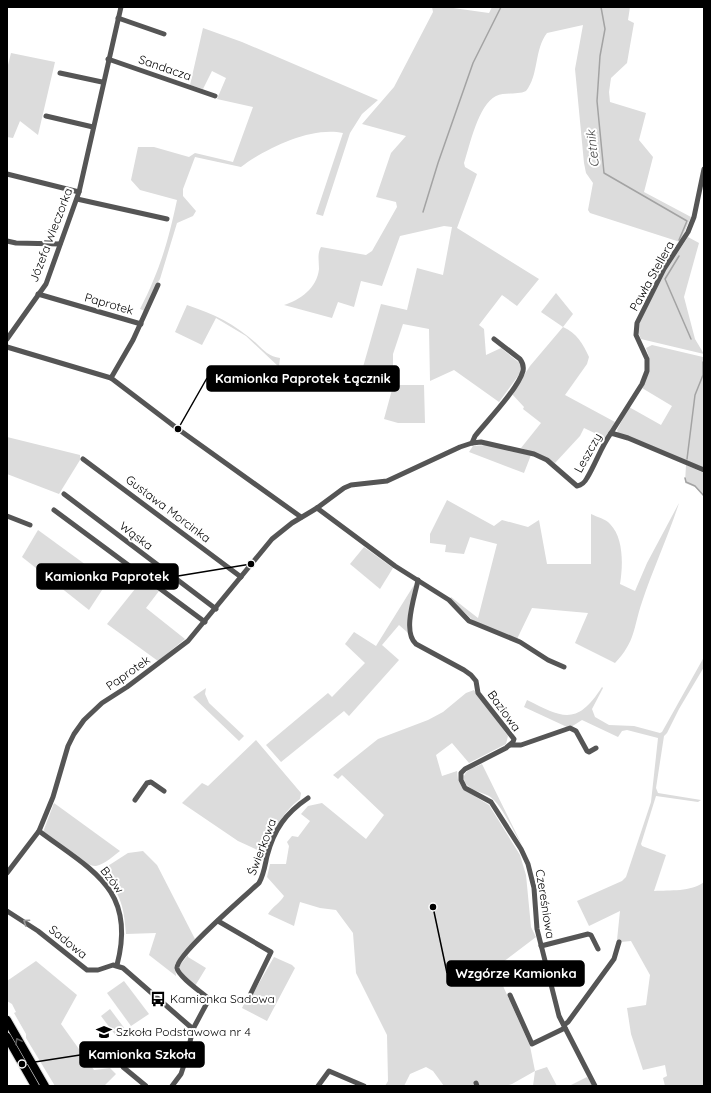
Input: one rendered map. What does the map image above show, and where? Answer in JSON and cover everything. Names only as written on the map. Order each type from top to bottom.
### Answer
[{"type":"main road","points":[[7,1020],[45,1086]]},
{"type":"main road","points":[[7,1037],[35,1086]]},
{"type":"street","points":[[46,116],[93,127],[102,82],[121,7]]},
{"type":"street","points":[[118,18],[164,34]]},
{"type":"street","name":"Sandacza","points":[[108,59],[215,96]]},
{"type":"street","points":[[60,73],[102,82]]},
{"type":"street","name":"Józefa Wieczorka","points":[[7,339],[46,284],[77,199],[89,153],[93,127]]},
{"type":"street","name":"Pawła Stellera","points":[[611,433],[642,384],[646,371],[647,359],[636,335],[637,323],[664,269],[688,232],[694,217],[704,169]]},
{"type":"street","points":[[7,174],[79,192]]},
{"type":"street","points":[[77,199],[167,220]]},
{"type":"street","points":[[7,241],[16,243],[60,244]]},
{"type":"street","points":[[141,324],[158,285]]},
{"type":"street","name":"Paprotek","points":[[38,294],[141,324],[111,378]]},
{"type":"street","points":[[472,443],[475,436],[517,384],[523,370],[520,359],[494,340]]},
{"type":"street","points":[[7,347],[111,378],[301,517]]},
{"type":"street","name":"Leszczy","points":[[344,488],[351,485],[387,481],[472,443],[488,443],[534,454],[547,460],[578,486],[587,479],[597,456],[611,433],[628,438],[704,470]]},
{"type":"street","name":"Gustawa Morcinka","points":[[83,458],[241,577]]},
{"type":"street","name":"Paprotek","points":[[7,873],[39,831],[53,797],[71,740],[84,720],[102,703],[188,641],[216,609],[272,539],[344,488]]},
{"type":"street","name":"Wąska","points":[[64,494],[216,609]]},
{"type":"street","points":[[317,508],[377,553],[449,600],[473,623],[520,642],[548,660],[564,667]]},
{"type":"street","points":[[54,510],[205,622]]},
{"type":"street","points":[[7,516],[30,525]]},
{"type":"street","name":"Baziowa","points":[[418,580],[409,625],[410,637],[416,644],[471,675],[476,681],[478,693],[514,739],[510,745],[461,772],[461,780],[465,788]]},
{"type":"street","points":[[510,745],[521,745],[570,728],[576,732],[587,751],[589,752],[596,748]]},
{"type":"street","points":[[136,800],[146,783],[150,782],[164,791]]},
{"type":"street","name":"Czereśniowa","points":[[465,788],[491,802],[524,856],[532,880],[535,916],[541,946],[556,1002],[564,1027],[595,1086]]},
{"type":"street","name":"Świerkowa","points":[[172,1086],[180,1074],[186,1059],[193,1029],[206,1005],[208,998],[180,974],[177,967],[179,962],[198,940],[259,883],[268,854],[281,823],[292,808],[308,798]]},
{"type":"street","name":"Bzów","points":[[39,831],[98,874],[114,898],[120,912],[123,926],[122,946],[117,966]]},
{"type":"street","name":"Sadowa","points":[[7,911],[38,930],[87,970],[98,970],[113,965],[117,966]]},
{"type":"street","points":[[218,921],[271,952],[251,993]]},
{"type":"street","points":[[541,946],[588,934],[591,935],[598,949]]},
{"type":"street","points":[[510,995],[532,1044],[564,1027],[614,959],[619,942]]},
{"type":"street","points":[[117,966],[193,1029]]},
{"type":"street","points":[[123,1066],[146,1086]]},
{"type":"street","points":[[318,1086],[329,1071],[364,1086]]},
{"type":"shaded area","points":[[432,7],[446,7],[489,13],[492,7],[630,7],[628,20],[634,23],[627,63],[611,78],[609,92],[610,102],[646,113],[639,140],[653,157],[644,192],[691,217],[680,242],[590,213],[588,210],[593,183],[586,173],[584,163],[575,69],[583,25],[547,33],[540,47],[533,78],[526,91],[496,96],[484,108],[480,116],[464,163],[465,167],[477,174],[457,228],[539,279],[517,306],[502,295],[479,325],[484,329],[486,355],[501,348],[522,365],[521,372],[499,402],[454,370],[430,381],[429,329],[403,324],[393,354],[393,385],[424,385],[425,423],[398,423],[384,419],[393,386],[383,386],[385,380],[361,374],[381,304],[407,310],[417,268],[443,275],[452,227],[444,226],[400,236],[382,286],[361,281],[354,307],[338,302],[332,318],[284,305],[302,296],[315,282],[318,276],[321,247],[366,255],[372,251],[397,207],[396,202],[376,197],[391,153],[406,136],[362,124],[394,87],[433,12]]},
{"type":"shaded area","points":[[203,28],[242,42],[378,100],[362,114],[350,133],[323,216],[316,214],[343,133],[318,133],[290,140],[263,153],[241,167],[195,157],[183,189],[183,196],[196,211],[193,216],[177,223],[160,279],[154,288],[145,311],[140,309],[163,256],[177,200],[140,190],[131,180],[138,147],[154,147],[189,157],[195,153],[233,162],[253,107],[217,99],[226,78],[212,71],[203,89],[190,85]]},
{"type":"shaded area","points":[[11,53],[55,62],[38,135],[20,121],[13,138],[7,137],[7,69]]},
{"type":"shaded area","points":[[688,237],[699,243],[684,297],[695,339],[704,354],[641,339],[638,332],[639,323],[666,270]]},
{"type":"shaded area","points":[[556,293],[573,314],[563,327],[541,312]]},
{"type":"shaded area","points":[[187,305],[215,316],[241,331],[267,353],[280,358],[279,367],[246,336],[216,318],[202,345],[175,332]]},
{"type":"shaded area","points":[[563,327],[572,332],[579,339],[589,357],[587,364],[565,395],[615,422],[605,438],[584,428],[580,436],[555,463],[543,456],[521,448],[541,423],[523,409],[524,407],[512,394],[530,366]]},
{"type":"shaded area","points":[[652,345],[703,357],[704,468],[618,433],[617,430],[629,407],[661,425],[672,406],[642,388],[649,357],[646,348]]},
{"type":"shaded area","points":[[7,437],[80,455],[80,460],[59,494],[7,474]]},
{"type":"shaded area","points":[[486,445],[531,455],[524,473],[469,452],[473,446]]},
{"type":"shaded area","points":[[686,465],[704,473],[704,496],[695,487],[685,483]]},
{"type":"shaded area","points":[[447,500],[494,526],[502,520],[528,527],[539,520],[547,564],[591,564],[591,514],[604,519],[615,530],[620,544],[622,569],[620,584],[635,591],[647,563],[679,503],[646,590],[633,634],[627,648],[615,663],[575,643],[588,613],[532,608],[517,639],[475,622],[450,599],[451,597],[478,618],[497,544],[470,537],[464,554],[445,552],[446,545],[430,543],[430,534]]},
{"type":"shaded area","points":[[38,530],[108,581],[89,610],[22,557]]},
{"type":"shaded area","points":[[364,547],[393,568],[380,589],[350,564]]},
{"type":"shaded area","points":[[143,579],[159,591],[146,608],[185,639],[158,661],[107,624]]},
{"type":"shaded area","points":[[414,585],[407,632],[399,625],[382,645],[399,660],[349,716],[344,711],[281,762],[266,745],[328,693],[332,697],[365,663],[345,644],[354,632],[376,646]]},
{"type":"shaded area","points":[[704,657],[704,667],[664,736],[656,788],[658,793],[701,800],[698,802],[656,796],[641,844],[642,846],[666,855],[654,891],[687,889],[704,882],[704,1086],[665,1086],[663,1078],[667,1076],[665,1065],[643,1070],[631,1034],[627,1008],[646,1005],[650,975],[631,941],[621,942],[621,940],[617,940],[620,911],[589,926],[577,901],[622,881],[626,877],[651,802],[658,738],[627,730],[622,731],[618,737],[582,720],[571,727],[567,727],[524,707],[527,700],[560,714],[569,715],[577,713],[585,708],[602,687],[603,688],[592,709],[595,717],[609,725],[634,726],[660,733],[662,732]]},
{"type":"shaded area","points":[[206,688],[205,694],[209,703],[244,736],[239,741],[193,697]]},
{"type":"shaded area","points":[[474,690],[508,736],[506,744],[469,763],[452,743],[436,755],[442,776],[457,771],[458,780],[463,789],[489,805],[520,855],[526,875],[531,927],[536,937],[495,968],[530,1046],[535,1071],[512,1084],[505,1086],[444,1086],[433,1071],[426,1067],[410,1074],[404,1086],[385,1086],[388,1081],[387,1035],[356,973],[353,933],[336,910],[320,908],[300,902],[294,926],[268,914],[284,896],[267,877],[270,864],[286,864],[289,846],[287,842],[292,836],[298,837],[310,821],[301,814],[308,806],[322,803],[366,839],[384,815],[342,775],[338,779],[333,775],[378,739],[428,720],[443,712],[466,693]]},
{"type":"shaded area","points":[[256,740],[301,793],[300,799],[293,804],[283,817],[272,838],[266,854],[238,841],[182,803],[202,783],[208,786]]},
{"type":"shaded area","points":[[482,764],[522,845],[503,811],[494,800],[489,796],[470,788],[465,782],[464,776],[466,773],[470,769]]},
{"type":"shaded area","points":[[54,803],[120,851],[106,862],[96,866],[84,862],[69,852],[43,832]]},
{"type":"shaded area","points":[[143,851],[157,865],[195,939],[175,964],[176,976],[149,955],[156,933],[126,934],[124,915],[120,900],[112,886],[100,871],[128,853]]},
{"type":"shaded area","points":[[188,955],[188,957],[206,968],[195,986],[180,971],[180,965]]},
{"type":"shaded area","points":[[274,957],[292,965],[295,968],[267,1021],[242,1008],[248,996],[251,997]]},
{"type":"shaded area","points":[[36,961],[77,995],[61,1024],[94,1070],[110,1068],[116,1074],[104,1086],[55,1086],[26,1038],[26,1034],[14,1013],[16,1012],[12,1004],[7,1001],[7,981]]},
{"type":"shaded area","points":[[124,981],[149,1014],[131,1026],[107,993]]},
{"type":"shaded area","points":[[110,1009],[125,1029],[116,1036],[101,1016]]},
{"type":"shaded area","points":[[547,1067],[557,1086],[533,1086],[535,1071]]},
{"type":"shaded area","points":[[587,1077],[593,1086],[569,1086]]},
{"type":"waterway","points":[[423,212],[438,163],[473,63],[501,7]]},
{"type":"waterway","name":"Cetnik","points":[[601,7],[605,29],[600,56],[597,101],[604,173],[687,221],[679,240]]},
{"type":"waterway","name":"Cetnik","points":[[679,256],[665,279],[691,339]]},
{"type":"waterway","name":"Cetnik","points":[[687,459],[695,395],[703,375],[703,362]]},
{"type":"waterway","name":"Cetnik","points":[[685,478],[686,482],[695,486],[704,496]]},
{"type":"place","name":"Kamionka Paprotek Łącznik","points":[[178,429]]},
{"type":"place","name":"Kamionka Paprotek","points":[[251,564]]},
{"type":"place","name":"Wzgórze Kamionka","points":[[433,907]]},
{"type":"place","name":"Kamionka Sadowa","points":[[158,999]]},
{"type":"place","name":"Szkoła Podstawowa nr 4","points":[[104,1032]]},
{"type":"place","name":"Kamionka Szkoła","points":[[22,1064]]}]
